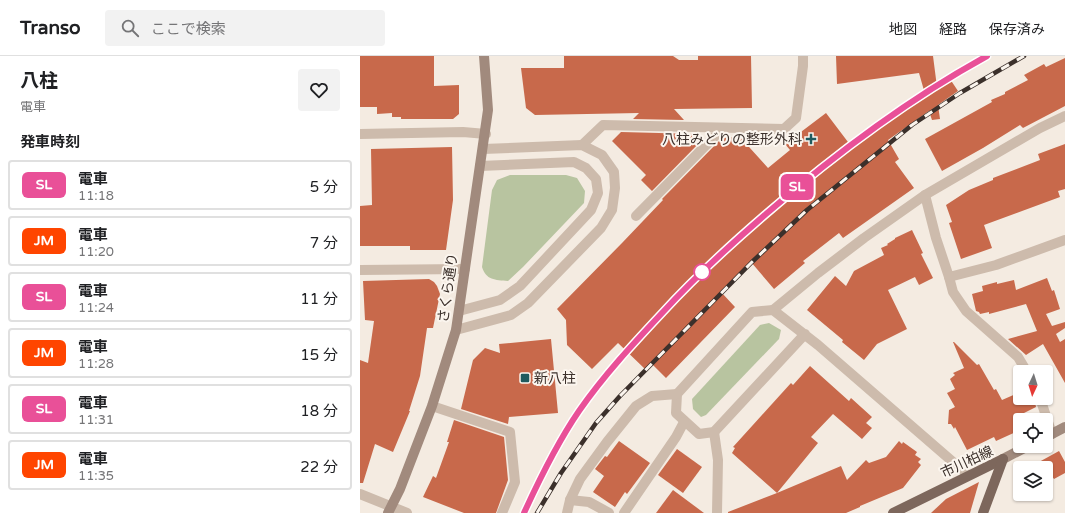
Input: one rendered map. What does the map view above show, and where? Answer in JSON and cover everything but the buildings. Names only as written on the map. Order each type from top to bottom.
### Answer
[{"type":"main road","name":"市川柏線","points":[[894,513],[1003,459]]},
{"type":"main road","name":"市川柏線","points":[[983,513],[1003,459]]},
{"type":"street","name":"さくら通り","points":[[390,510],[409,468],[432,406],[456,330],[486,134],[488,110],[484,56]]},
{"type":"street","points":[[582,145],[603,125],[784,128],[796,118],[803,56]]},
{"type":"street","points":[[805,334],[714,432],[699,434],[684,422],[676,413],[677,394],[752,312],[774,310],[818,273],[925,195],[1040,128],[1065,116]]},
{"type":"street","points":[[636,216],[723,128]]},
{"type":"street","points":[[360,134],[463,132],[486,134]]},
{"type":"street","points":[[456,330],[511,315],[528,303],[601,228],[612,210],[615,188],[614,172],[602,154],[582,145],[483,149]]},
{"type":"street","points":[[459,311],[500,300],[520,286],[591,210],[598,193],[596,179],[586,168],[574,162],[480,166]]},
{"type":"street","points":[[925,195],[936,238],[953,292],[966,311],[1018,357],[1023,365]]},
{"type":"street","points":[[949,277],[996,265],[1065,240]]},
{"type":"street","points":[[360,270],[465,270]]},
{"type":"street","points":[[774,310],[805,334],[968,476]]},
{"type":"street","points":[[567,513],[570,500],[580,479],[636,406],[652,396],[677,394]]},
{"type":"street","points":[[432,406],[510,432],[516,482],[502,513]]},
{"type":"street","points":[[624,513],[676,437],[684,422]]},
{"type":"street","points":[[1053,433],[1065,427]]},
{"type":"street","points":[[714,432],[718,460],[717,513]]},
{"type":"street","points":[[1003,459],[1015,453]]},
{"type":"street","points":[[360,494],[390,510],[407,513]]},
{"type":"street","points":[[570,500],[589,502],[609,513]]},
{"type":"green space","points":[[510,175],[566,175],[577,178],[585,191],[584,203],[508,281],[495,280],[486,275],[482,267],[492,190],[497,180]]},
{"type":"green space","points":[[769,323],[781,330],[779,339],[706,415],[701,417],[693,409],[692,399],[760,325]]},
{"type":"railway","points":[[524,513],[556,448],[589,397],[631,346],[688,286],[761,218],[842,152],[898,111],[987,56]]},
{"type":"railway","points":[[537,513],[561,473],[596,423],[620,396],[752,262],[807,210],[912,125],[960,93],[1024,56]]},
{"type":"train","name":"SL","points":[[524,513],[547,464],[578,412],[601,380],[628,349],[703,271],[791,192],[854,142],[901,108],[950,76],[987,56]]},
{"type":"place","name":"八柱みどりの整形外科","points":[[811,139]]},
{"type":"place","name":"新八柱","points":[[525,378]]}]
